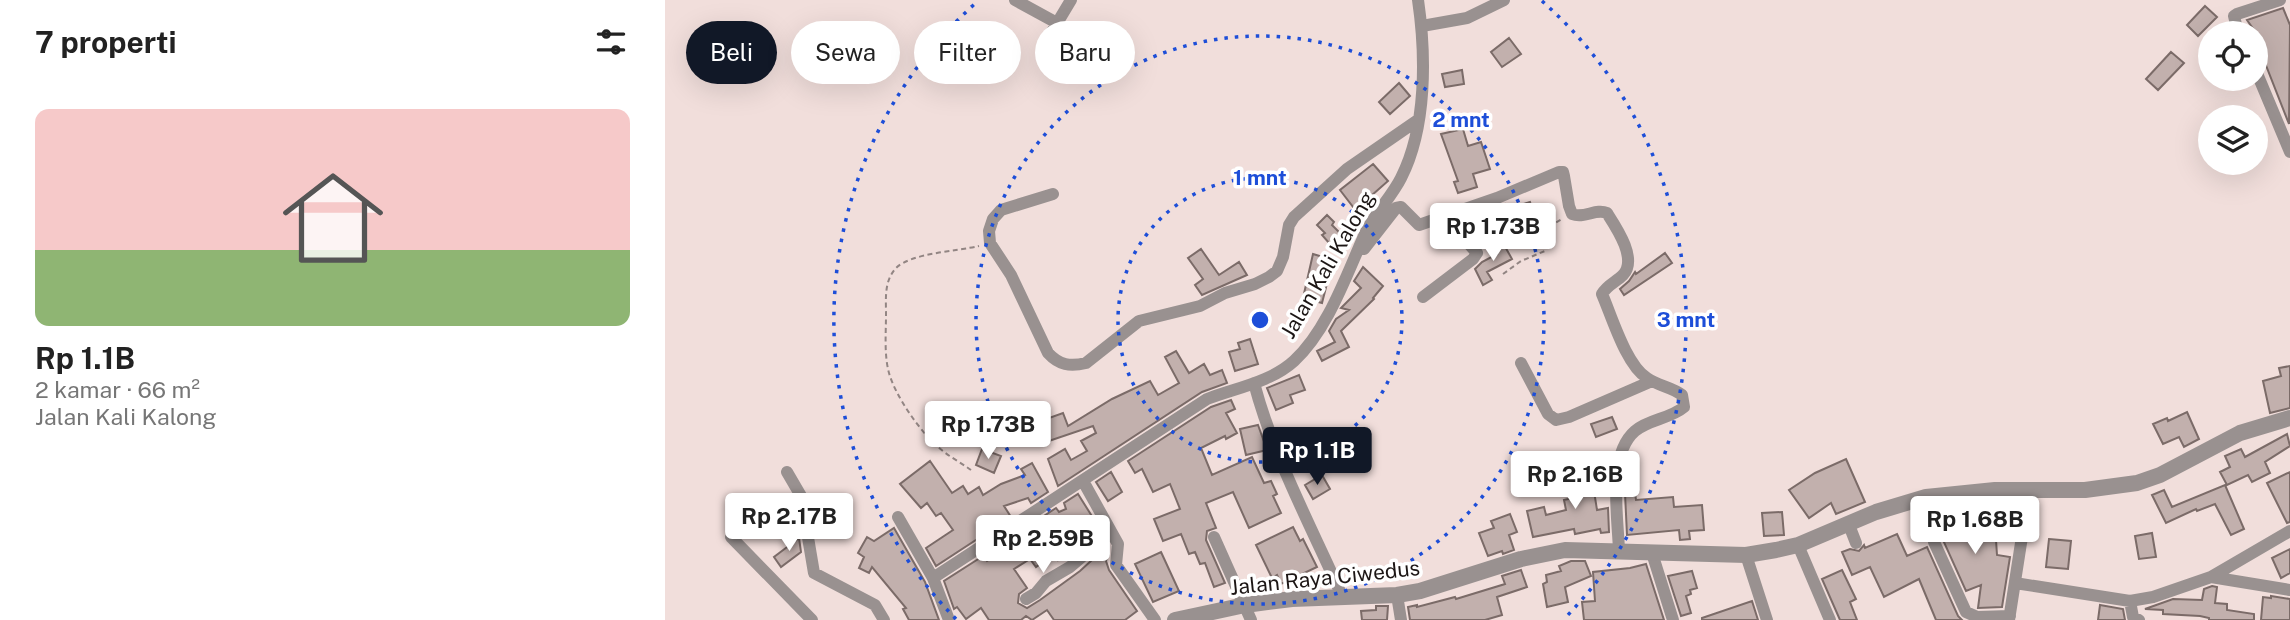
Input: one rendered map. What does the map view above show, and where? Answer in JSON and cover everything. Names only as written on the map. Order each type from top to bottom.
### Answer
[{"type":"street","points":[[1015,0],[1053,21]]},
{"type":"street","points":[[1058,21],[1071,0]]},
{"type":"street","name":"Jalan Kali Kalong","points":[[933,578],[1207,399],[1282,371],[1307,346],[1354,260],[1365,232],[1408,165],[1418,120],[1423,70],[1422,26],[1417,0]]},
{"type":"street","points":[[1422,26],[1467,18],[1504,0]]},
{"type":"street","points":[[2235,21],[2237,14],[2280,0]]},
{"type":"street","points":[[2264,91],[2290,152]]},
{"type":"street","points":[[1053,194],[1001,209],[993,219],[989,231],[990,243],[1011,275],[1048,353],[1055,361],[1068,365],[1086,363],[1139,321],[1200,306],[1225,293],[1269,277],[1277,271],[1283,257],[1289,225],[1294,217],[1347,169],[1418,120]]},
{"type":"street","points":[[1354,260],[1396,208],[1401,207],[1419,225],[1497,198],[1559,172],[1563,172],[1565,176],[1572,214],[1578,216],[1604,211],[1626,246],[1627,269],[1602,294],[1637,370],[1652,381],[1682,395],[1684,407],[1676,414],[1635,431],[1620,455],[1617,473],[1619,551]]},
{"type":"street","points":[[1423,297],[1473,259],[1477,253],[1443,215]]},
{"type":"street","points":[[1521,363],[1548,414],[1559,420],[1652,381]]},
{"type":"street","points":[[1254,383],[1262,414],[1293,494],[1342,596]]},
{"type":"street","name":"Jalan Raya Ciwedus","points":[[1175,620],[1248,613],[1292,599],[1397,595],[1445,584],[1545,553],[1565,550],[1746,555],[1798,545],[1876,512],[1926,497],[1963,492],[2085,490],[2137,483],[2160,475],[2240,433],[2290,418]]},
{"type":"street","points":[[787,472],[801,496],[814,573],[875,605],[884,620]]},
{"type":"street","points":[[1083,481],[1119,545],[1116,565],[1155,620]]},
{"type":"street","points":[[1934,542],[1966,612],[1977,617],[2010,618],[2033,489]]},
{"type":"street","points":[[898,517],[933,578],[949,620]]},
{"type":"street","points":[[1849,525],[1856,543]]},
{"type":"street","points":[[2015,583],[2130,601],[2153,597],[2211,577],[2290,531]]},
{"type":"street","points":[[1026,599],[1036,593],[1046,581],[1070,567],[1111,532]]},
{"type":"street","points":[[731,537],[812,620]]},
{"type":"street","points":[[1214,537],[1248,613]]},
{"type":"street","points":[[1798,545],[1830,620]]},
{"type":"street","points":[[1652,553],[1673,620]]},
{"type":"street","points":[[1746,555],[1767,620]]},
{"type":"street","points":[[2211,577],[2290,590]]},
{"type":"street","points":[[1397,595],[1401,620]]},
{"type":"street","points":[[2130,601],[2133,617],[2139,620]]},
{"type":"path","points":[[1503,274],[1521,261],[1545,251],[1543,228],[1572,214]]},
{"type":"path","points":[[971,470],[936,446],[904,404],[889,375],[886,357],[886,288],[896,269],[913,259],[990,243]]},
{"type":"building","points":[[2205,6],[2217,17],[2213,21],[2198,21],[2198,36],[2187,25]]},
{"type":"building","points":[[2283,8],[2290,25],[2289,124],[2268,70],[2268,21],[2247,20]]},
{"type":"building","points":[[1509,38],[1521,54],[1502,67],[1491,52]]},
{"type":"building","points":[[2171,52],[2184,63],[2158,90],[2146,79]]},
{"type":"building","points":[[1462,70],[1464,84],[1445,87],[1442,74]]},
{"type":"building","points":[[1399,83],[1410,96],[1390,114],[1379,102]]},
{"type":"building","points":[[1463,129],[1468,146],[1481,142],[1490,169],[1473,174],[1477,187],[1458,193],[1454,182],[1458,181],[1441,134]]},
{"type":"building","points":[[1373,164],[1388,181],[1371,196],[1373,199],[1357,212],[1340,190]]},
{"type":"building","points":[[1530,202],[1537,224],[1519,230],[1517,227],[1502,231],[1495,208],[1505,204],[1506,209]]},
{"type":"building","points":[[1327,215],[1334,222],[1332,225],[1347,240],[1336,251],[1317,225]]},
{"type":"building","points":[[1503,243],[1512,259],[1487,272],[1492,280],[1483,285],[1475,269],[1497,254],[1494,247]]},
{"type":"building","points":[[1201,249],[1219,275],[1239,262],[1247,275],[1202,295],[1195,285],[1203,279],[1188,258]]},
{"type":"building","points":[[1665,253],[1672,263],[1624,295],[1620,289],[1635,272],[1636,274]]},
{"type":"building","points":[[1313,254],[1333,260],[1322,303],[1303,298]]},
{"type":"building","points":[[1363,267],[1383,286],[1374,299],[1341,331],[1349,347],[1322,361],[1317,351],[1335,342],[1329,331],[1336,319],[1349,310],[1341,308],[1361,288],[1354,281]]},
{"type":"building","points":[[1250,339],[1258,364],[1235,371],[1229,352],[1240,349],[1238,343]]},
{"type":"building","points":[[1176,351],[1189,373],[1204,364],[1210,375],[1222,370],[1227,383],[1202,392],[1058,486],[1048,459],[1065,449],[1071,460],[1087,451],[1081,441],[1096,433],[1093,426],[1043,443],[1035,423],[1063,413],[1068,426],[1112,399],[1150,381],[1158,395],[1179,383],[1165,357]]},
{"type":"building","points":[[2290,366],[2290,408],[2270,413],[2263,381],[2281,376],[2279,368]]},
{"type":"building","points":[[1299,375],[1305,390],[1290,395],[1293,403],[1276,410],[1267,388]]},
{"type":"building","points":[[1231,400],[1235,409],[1226,413],[1237,433],[1201,448],[1212,475],[1252,457],[1264,483],[1271,481],[1277,494],[1273,496],[1281,513],[1249,528],[1233,492],[1206,503],[1216,528],[1207,531],[1206,540],[1225,583],[1214,587],[1205,563],[1200,564],[1195,552],[1189,554],[1181,534],[1163,541],[1154,519],[1180,509],[1170,484],[1153,492],[1142,469],[1135,473],[1128,461],[1211,407]]},
{"type":"building","points":[[2187,412],[2199,439],[2184,447],[2179,437],[2163,444],[2153,424],[2167,418],[2168,421]]},
{"type":"building","points":[[1020,414],[1022,432],[995,435],[993,417]]},
{"type":"building","points":[[1612,417],[1617,429],[1596,437],[1591,424]]},
{"type":"building","points":[[1258,425],[1267,450],[1246,455],[1240,429]]},
{"type":"building","points":[[2287,434],[2290,446],[2265,462],[2270,473],[2252,482],[2248,475],[2227,485],[2220,472],[2230,467],[2225,456],[2241,449],[2245,457]]},
{"type":"building","points":[[982,449],[1001,456],[994,473],[976,465]]},
{"type":"building","points":[[1846,459],[1865,502],[1836,514],[1831,503],[1809,518],[1789,490],[1815,473]]},
{"type":"building","points":[[930,461],[952,493],[963,486],[968,494],[979,487],[983,495],[1001,484],[1025,475],[1021,469],[1032,463],[1048,492],[1031,503],[1028,498],[1004,506],[1011,517],[936,566],[926,548],[953,530],[941,513],[936,516],[927,503],[921,508],[900,484]]},
{"type":"building","points":[[1591,469],[1593,474],[1608,472],[1607,490],[1594,491],[1597,510],[1608,508],[1609,532],[1601,533],[1600,529],[1575,534],[1574,529],[1533,537],[1527,511],[1544,507],[1546,515],[1566,510],[1564,500],[1585,495],[1583,470]]},
{"type":"building","points":[[1111,472],[1122,492],[1108,501],[1096,482]]},
{"type":"building","points":[[2290,472],[2290,522],[2287,523],[2267,483]]},
{"type":"building","points":[[1322,475],[1330,489],[1313,499],[1305,485]]},
{"type":"building","points":[[2225,485],[2244,529],[2231,535],[2215,504],[2197,511],[2196,509],[2166,523],[2152,495],[2164,490],[2172,507]]},
{"type":"building","points":[[1625,493],[1635,493],[1636,500],[1673,497],[1674,507],[1702,505],[1704,530],[1689,531],[1690,539],[1680,540],[1679,530],[1627,535]]},
{"type":"building","points":[[1078,494],[1100,529],[1069,557],[1067,554],[1058,560],[1054,554],[1036,567],[1030,559],[1014,569],[1027,588],[1019,594],[1018,603],[1027,608],[1040,600],[1080,571],[1104,549],[1108,554],[1106,561],[1109,570],[1137,611],[1125,620],[1054,620],[1047,610],[1032,620],[1026,616],[1021,620],[989,620],[981,608],[966,619],[957,607],[954,609],[944,581],[983,556],[987,561],[1004,549],[1000,545],[1056,508],[1059,512],[1066,509],[1064,503]]},
{"type":"building","points":[[1959,504],[1963,526],[1995,525],[1997,555],[2010,557],[2002,607],[1978,608],[1981,585],[1966,591],[1943,540],[1937,506]]},
{"type":"building","points":[[1990,507],[2014,507],[2014,524],[1989,523]]},
{"type":"building","points":[[1782,512],[1784,535],[1764,536],[1762,513]]},
{"type":"building","points":[[1510,514],[1517,532],[1509,535],[1514,550],[1488,556],[1479,533],[1494,528],[1491,521]]},
{"type":"building","points":[[1293,527],[1300,541],[1303,539],[1317,567],[1281,584],[1277,575],[1272,578],[1256,545]]},
{"type":"building","points":[[894,528],[925,582],[939,620],[909,620],[903,609],[906,608],[872,567],[869,573],[859,568],[864,557],[858,553],[867,537],[874,541]]},
{"type":"building","points":[[2152,533],[2156,557],[2139,559],[2135,536]]},
{"type":"building","points":[[1897,534],[1907,556],[1927,547],[1962,620],[1936,620],[1919,579],[1884,597],[1870,567],[1852,575],[1842,552],[1850,549],[1859,551],[1864,545],[1865,548]]},
{"type":"building","points":[[799,538],[801,552],[781,567],[774,557]]},
{"type":"building","points":[[2049,539],[2071,541],[2068,569],[2046,567]]},
{"type":"building","points":[[2290,549],[2290,573],[2281,578],[2272,558]]},
{"type":"building","points":[[1161,552],[1179,591],[1153,602],[1135,564]]},
{"type":"building","points":[[1571,561],[1585,561],[1591,576],[1565,587],[1568,602],[1547,607],[1543,584],[1547,582],[1546,575],[1561,571],[1559,566]]},
{"type":"building","points":[[1646,564],[1664,620],[1584,620],[1582,602],[1595,601],[1593,572]]},
{"type":"building","points":[[1521,570],[1527,587],[1497,597],[1502,615],[1485,620],[1410,620],[1408,607],[1455,597],[1456,599],[1505,584],[1502,576]]},
{"type":"building","points":[[1842,570],[1856,599],[1850,602],[1857,620],[1840,620],[1822,579]]},
{"type":"building","points":[[1692,571],[1697,588],[1690,590],[1691,594],[1686,596],[1691,613],[1681,616],[1668,576]]},
{"type":"building","points":[[2217,587],[2215,603],[2227,604],[2227,610],[2254,614],[2254,620],[2209,620],[2200,616],[2163,614],[2163,610],[2145,609],[2173,599],[2202,600],[2204,589]]},
{"type":"building","points":[[2263,597],[2290,599],[2290,620],[2261,620]]},
{"type":"building","points":[[1752,601],[1758,620],[1702,620],[1702,618]]},
{"type":"building","points":[[2100,605],[2123,609],[2125,620],[2098,620]]},
{"type":"building","points":[[1376,606],[1388,606],[1387,620],[1362,620],[1361,611],[1376,610]]}]
